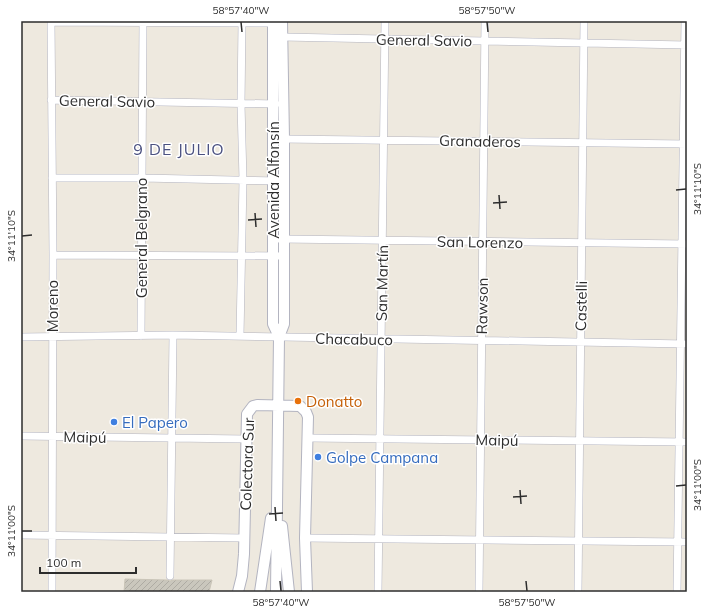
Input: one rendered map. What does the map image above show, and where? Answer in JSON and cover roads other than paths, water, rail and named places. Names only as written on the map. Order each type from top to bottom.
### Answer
[{"type":"main road","name":"Avenida Alfonsín","points":[[278,22],[282,37],[278,104]]},
{"type":"main road","name":"Avenida Alfonsín","points":[[278,22],[279,181],[284,239],[278,256]]},
{"type":"main road","name":"Avenida Alfonsín","points":[[276,592],[279,337],[284,324],[278,256],[273,239],[279,181]]},
{"type":"main road","name":"Colectora Sur","points":[[238,592],[242,576],[245,538],[247,414],[253,406],[277,405],[300,406],[304,408],[308,417],[305,538],[307,592]]},
{"type":"main road","points":[[260,592],[277,483]]},
{"type":"main road","points":[[277,483],[289,592]]},
{"type":"street","points":[[51,21],[278,22]]},
{"type":"street","name":"Moreno","points":[[51,21],[53,255],[52,592]]},
{"type":"street","name":"San Martín","points":[[378,592],[385,21]]},
{"type":"street","name":"Rawson","points":[[479,592],[485,21]]},
{"type":"street","name":"Castelli","points":[[578,592],[584,21]]},
{"type":"street","points":[[677,592],[683,442],[686,21]]},
{"type":"street","name":"General Belgrano","points":[[141,336],[143,22]]},
{"type":"street","points":[[240,336],[240,256],[243,180],[241,104],[242,23]]},
{"type":"street","name":"General Savio","points":[[282,37],[686,45]]},
{"type":"street","name":"General Savio","points":[[51,100],[278,104]]},
{"type":"street","name":"Granaderos","points":[[279,139],[685,144]]},
{"type":"street","points":[[52,178],[279,181]]},
{"type":"street","name":"San Lorenzo","points":[[273,239],[685,244]]},
{"type":"street","points":[[53,255],[278,256]]},
{"type":"street","points":[[170,576],[173,335]]},
{"type":"street","name":"Chacabuco","points":[[21,337],[173,335],[684,344]]},
{"type":"street","name":"Maipú","points":[[21,436],[246,439]]},
{"type":"street","name":"Maipú","points":[[308,438],[683,442]]},
{"type":"street","points":[[21,535],[245,538]]},
{"type":"street","points":[[305,538],[687,542]]},
{"type":"place","name":"Donatto","points":[[298,401]]},
{"type":"place","name":"El Papero","points":[[114,422]]},
{"type":"place","name":"Golpe Campana","points":[[318,457]]},
{"type":"district","name":"9 DE JULIO","points":[[179,149]]}]
